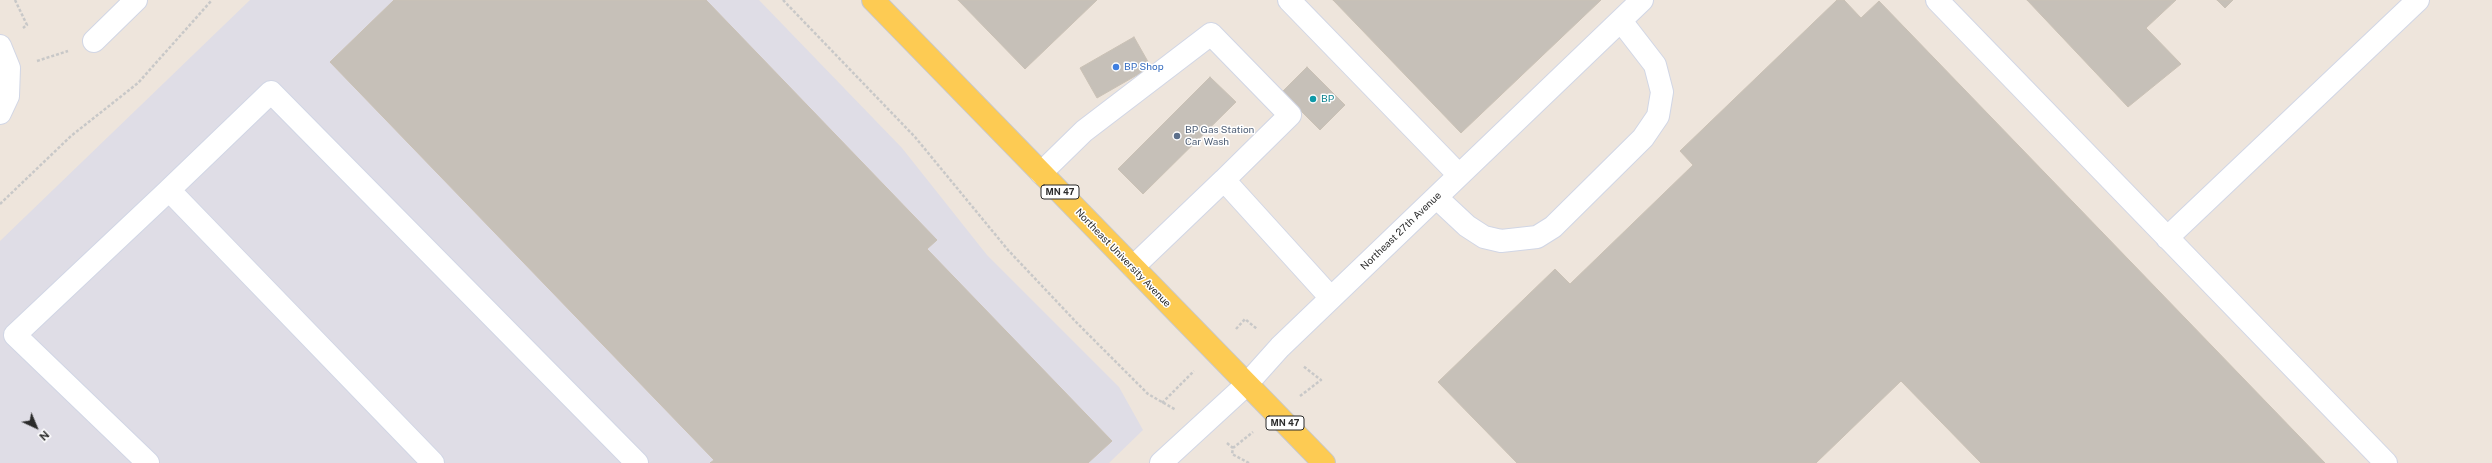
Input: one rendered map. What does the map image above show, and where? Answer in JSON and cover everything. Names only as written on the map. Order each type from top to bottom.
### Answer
[{"type":"main road","name":"Northeast University Avenue","points":[[873,0],[1133,266],[1246,385],[1324,463]]},
{"type":"street","points":[[94,41],[136,0]]},
{"type":"street","points":[[1289,0],[1459,175]]},
{"type":"street","name":"Northeast 27th Avenue","points":[[1161,463],[1246,385],[1331,298],[1642,0]]},
{"type":"street","points":[[1937,0],[2386,463]]},
{"type":"street","points":[[2167,238],[2418,0]]},
{"type":"street","points":[[1437,198],[1467,226],[1484,237],[1502,241],[1537,237],[1553,227],[1643,138],[1658,116],[1662,92],[1655,65],[1621,21]]},
{"type":"street","points":[[1041,173],[1084,131],[1211,34],[1290,115],[1133,266]]},
{"type":"street","points":[[0,46],[9,68],[8,96],[0,113]]},
{"type":"street","points":[[148,463],[15,335],[271,92],[637,463]]},
{"type":"street","points":[[1224,180],[1331,298]]},
{"type":"street","points":[[169,190],[433,463]]},
{"type":"path","points":[[15,0],[27,25],[19,31]]},
{"type":"path","points":[[0,204],[71,136],[138,83],[212,0]]},
{"type":"path","points":[[783,0],[915,137],[1008,250],[1143,389],[1162,403]]},
{"type":"path","points":[[9,68],[43,60],[94,41]]},
{"type":"path","points":[[1232,448],[1232,454],[1249,463]]},
{"type":"shaded area","points":[[250,0],[759,0],[902,148],[987,255],[1119,387],[1143,430],[1109,463],[0,463],[0,241]]},
{"type":"building","points":[[394,0],[706,0],[937,240],[927,249],[1112,441],[1088,463],[710,463],[714,460],[330,62]]},
{"type":"building","points":[[958,0],[1097,0],[1025,69]]},
{"type":"building","points":[[1333,0],[1601,0],[1461,133]]},
{"type":"building","points":[[1837,0],[1844,0],[1861,18],[1879,1],[2325,463],[1981,463],[1901,381],[1816,463],[1517,463],[1438,382],[1555,269],[1570,284],[1693,165],[1680,151]]},
{"type":"building","points":[[2027,0],[2176,0],[2146,28],[2181,64],[2128,107]]},
{"type":"building","points":[[2217,0],[2233,0],[2225,8]]},
{"type":"building","name":"BP Shop","points":[[1134,37],[1151,67],[1097,98],[1080,68]]},
{"type":"building","name":"BP","points":[[1307,67],[1345,105],[1320,130],[1282,92]]},
{"type":"building","name":"BP Gas Station Car Wash","points":[[1210,77],[1236,102],[1143,194],[1118,169]]},
{"type":"place","name":"BP Shop","points":[[1116,67]]},
{"type":"place","name":"BP","points":[[1313,99]]},
{"type":"place","name":"BP Gas Station Car Wash","points":[[1177,136]]}]
